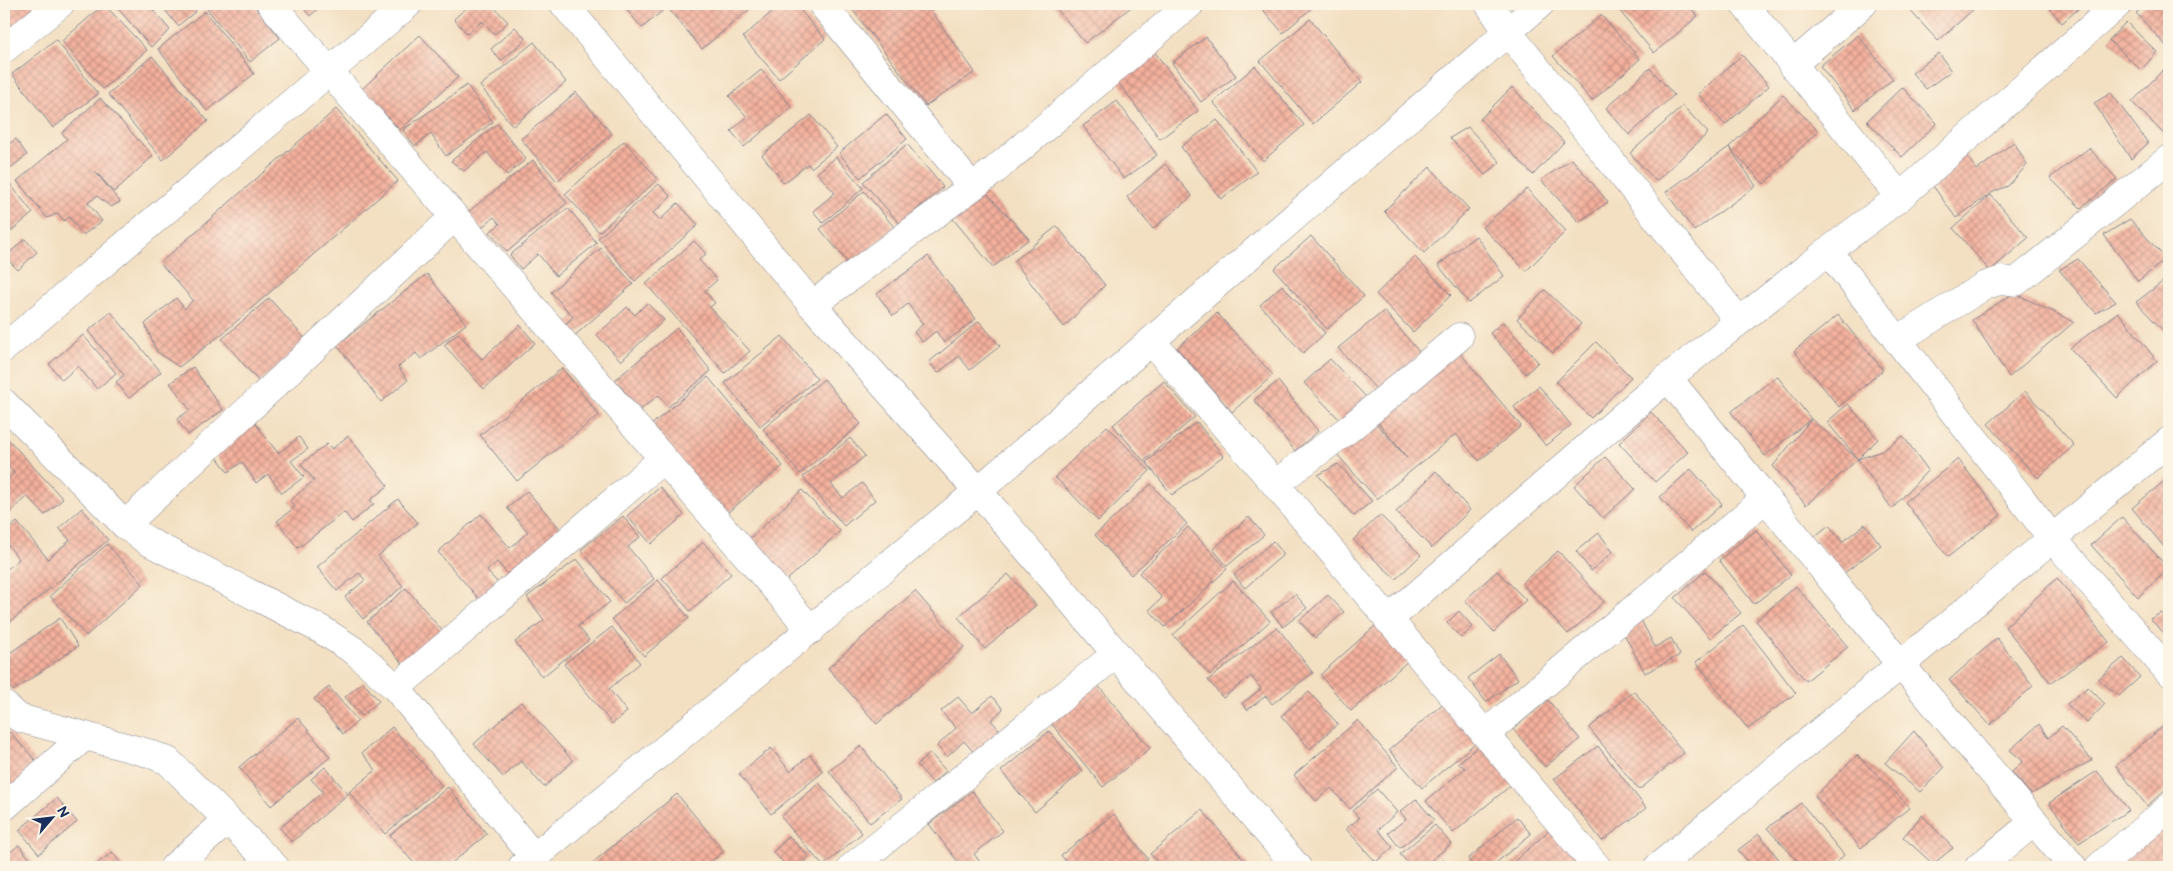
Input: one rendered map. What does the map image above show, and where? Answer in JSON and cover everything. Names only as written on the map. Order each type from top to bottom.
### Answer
[{"type":"street","points":[[4,49],[60,4]]},
{"type":"street","points":[[271,4],[811,630]]},
{"type":"street","points":[[4,348],[408,4]]},
{"type":"street","points":[[564,4],[812,305],[978,491],[1297,867]]},
{"type":"street","points":[[822,4],[971,186]]},
{"type":"street","points":[[812,305],[995,170],[1190,4]]},
{"type":"street","points":[[1489,4],[1507,31],[1739,321]]},
{"type":"street","points":[[4,403],[125,524],[150,542],[322,630],[356,652],[396,688],[528,862],[978,491],[1540,4]]},
{"type":"street","points":[[1744,4],[1900,197]]},
{"type":"street","points":[[1792,65],[1863,4]]},
{"type":"street","points":[[1388,620],[1668,378],[1828,250],[1900,197],[2118,4]]},
{"type":"street","points":[[1897,340],[1984,286],[2002,280],[2016,282],[2169,159]]},
{"type":"street","points":[[125,524],[454,217]]},
{"type":"street","points":[[1828,250],[2052,538],[2169,672]]},
{"type":"street","points":[[1276,484],[1350,428],[1459,336]]},
{"type":"street","points":[[1151,340],[1276,484],[1388,620],[1597,867]]},
{"type":"street","points":[[1668,378],[1901,665],[2074,867]]},
{"type":"street","points":[[1658,867],[2169,441]]},
{"type":"street","points":[[396,688],[663,459]]},
{"type":"street","points":[[1485,734],[1766,498]]},
{"type":"street","points":[[852,867],[1116,654]]},
{"type":"street","points":[[4,705],[19,718],[148,753],[168,762],[275,867]]},
{"type":"street","points":[[4,807],[86,736]]},
{"type":"street","points":[[2099,867],[2169,808]]},
{"type":"street","points":[[174,867],[228,820]]},
{"type":"street","points":[[1979,867],[2034,822]]},
{"type":"building","points":[[4,4],[46,4],[4,39]]},
{"type":"building","points":[[104,4],[147,50],[103,89],[62,41]]},
{"type":"building","points":[[114,4],[148,4],[170,30],[151,47]]},
{"type":"building","points":[[160,4],[190,4],[196,11],[178,26]]},
{"type":"building","points":[[203,4],[253,4],[280,38],[250,62]]},
{"type":"building","points":[[300,4],[323,4],[310,16]]},
{"type":"building","points":[[471,4],[491,4],[508,22],[495,34],[482,21],[467,34],[454,19]]},
{"type":"building","points":[[622,4],[756,4],[702,49],[667,7],[642,28]]},
{"type":"building","points":[[781,4],[795,4],[825,39],[779,79],[743,37]]},
{"type":"building","points":[[848,4],[926,4],[975,72],[926,106]]},
{"type":"building","points":[[1053,4],[1135,4],[1085,43]]},
{"type":"building","points":[[1258,4],[1312,4],[1314,6],[1283,33]]},
{"type":"building","points":[[1614,4],[1687,4],[1698,16],[1654,53]]},
{"type":"building","points":[[1904,4],[1973,4],[1976,7],[1938,41]]},
{"type":"building","points":[[2046,4],[2084,4],[2062,23]]},
{"type":"building","points":[[2147,4],[2169,4],[2169,49],[2136,13]]},
{"type":"building","points":[[205,11],[254,74],[207,111],[158,49]]},
{"type":"building","points":[[1601,15],[1640,59],[1592,101],[1553,56]]},
{"type":"building","points":[[1310,19],[1362,82],[1313,124],[1260,61]]},
{"type":"building","points":[[2126,22],[2157,52],[2141,70],[2109,40]]},
{"type":"building","points":[[515,27],[526,39],[501,61],[491,49]]},
{"type":"building","points":[[420,35],[458,77],[400,130],[362,89]]},
{"type":"building","points":[[1858,35],[1893,79],[1855,110],[1820,66]]},
{"type":"building","points":[[1206,37],[1236,76],[1201,102],[1172,63]]},
{"type":"building","points":[[56,40],[98,94],[53,128],[12,74]]},
{"type":"building","points":[[534,42],[566,82],[513,126],[480,86]]},
{"type":"building","points":[[1154,51],[1198,111],[1160,139],[1116,79]]},
{"type":"building","points":[[1939,53],[1951,71],[1926,89],[1912,73]]},
{"type":"building","points":[[1742,55],[1769,86],[1725,125],[1698,94]]},
{"type":"building","points":[[152,56],[208,121],[163,160],[108,94]]},
{"type":"building","points":[[1255,66],[1304,125],[1263,161],[1213,102]]},
{"type":"building","points":[[1650,68],[1674,95],[1629,135],[1606,108]]},
{"type":"building","points":[[761,70],[792,107],[744,147],[731,131],[747,117],[729,96]]},
{"type":"building","points":[[2163,70],[2169,77],[2169,139],[2132,102]]},
{"type":"building","points":[[467,85],[493,122],[446,156],[431,134],[415,146],[403,130]]},
{"type":"building","points":[[1512,87],[1564,142],[1533,175],[1480,119]]},
{"type":"building","points":[[1902,87],[1937,123],[1902,157],[1867,121]]},
{"type":"building","points":[[576,92],[612,134],[557,181],[521,139]]},
{"type":"building","points":[[2111,93],[2148,143],[2131,159],[2094,103]]},
{"type":"building","points":[[1783,95],[1818,131],[1764,184],[1729,147]]},
{"type":"building","points":[[100,98],[153,156],[114,192],[95,171],[120,202],[111,207],[97,196],[88,203],[102,221],[83,235],[69,217],[64,221],[58,213],[47,218],[17,181],[67,139],[62,133]]},
{"type":"building","points":[[1117,101],[1157,155],[1124,179],[1083,126]]},
{"type":"building","points":[[1683,106],[1708,133],[1656,181],[1630,153]]},
{"type":"building","points":[[336,109],[398,181],[222,334],[179,367],[157,352],[145,324],[176,298],[185,309],[193,300],[160,263]]},
{"type":"building","points":[[886,114],[907,139],[860,178],[839,153]]},
{"type":"building","points":[[811,115],[837,147],[811,168],[808,164],[784,183],[762,155]]},
{"type":"building","points":[[1217,120],[1257,172],[1221,199],[1181,147]]},
{"type":"building","points":[[497,124],[526,159],[507,175],[487,152],[464,171],[451,161]]},
{"type":"building","points":[[1468,127],[1500,162],[1485,175],[1450,138]]},
{"type":"building","points":[[16,139],[27,155],[4,173],[4,143],[6,146]]},
{"type":"building","points":[[624,141],[658,179],[599,232],[565,194]]},
{"type":"building","points":[[2014,142],[2027,165],[2008,186],[1993,192],[1956,218],[1926,176],[1962,150],[1977,170]]},
{"type":"building","points":[[907,144],[943,187],[900,224],[863,182]]},
{"type":"building","points":[[1729,147],[1756,186],[1694,231],[1666,192]]},
{"type":"building","points":[[2089,148],[2117,179],[2081,208],[2050,178]]},
{"type":"building","points":[[836,157],[863,188],[823,223],[813,211],[835,193],[817,173]]},
{"type":"building","points":[[1572,159],[1608,202],[1579,222],[1541,180]]},
{"type":"building","points":[[533,160],[567,203],[507,252],[490,232],[500,224],[494,217],[481,228],[468,212]]},
{"type":"building","points":[[1165,164],[1192,196],[1153,229],[1127,197]]},
{"type":"building","points":[[1430,167],[1469,209],[1424,253],[1384,211]]},
{"type":"building","points":[[7,180],[33,213],[4,237],[4,183]]},
{"type":"building","points":[[659,184],[671,197],[653,213],[660,220],[678,203],[698,225],[635,281],[598,238]]},
{"type":"building","points":[[1527,189],[1566,231],[1526,271],[1482,227]]},
{"type":"building","points":[[984,190],[1029,239],[993,267],[953,219]]},
{"type":"building","points":[[864,191],[894,227],[850,265],[820,229]]},
{"type":"building","points":[[1991,195],[2028,238],[1990,271],[1953,228]]},
{"type":"building","points":[[568,208],[597,243],[556,276],[538,254],[521,269],[510,255]]},
{"type":"building","points":[[2130,219],[2166,259],[2138,281],[2104,235]]},
{"type":"building","points":[[1057,226],[1105,285],[1064,327],[1014,261]]},
{"type":"building","points":[[1311,236],[1364,296],[1327,329],[1274,269]]},
{"type":"building","points":[[1476,236],[1504,276],[1469,303],[1438,265]]},
{"type":"building","points":[[25,239],[37,252],[18,270],[5,257]]},
{"type":"building","points":[[694,241],[706,254],[699,260],[717,280],[705,291],[715,303],[710,307],[750,351],[725,373],[646,284]]},
{"type":"building","points":[[601,248],[633,284],[572,338],[562,327],[573,317],[551,292]]},
{"type":"building","points":[[928,256],[976,319],[944,343],[936,331],[922,342],[914,332],[923,324],[908,304],[893,316],[877,294]]},
{"type":"building","points":[[1415,257],[1451,295],[1413,332],[1376,294]]},
{"type":"building","points":[[2078,259],[2116,302],[2096,313],[2059,270]]},
{"type":"building","points":[[427,274],[466,324],[421,359],[416,353],[398,367],[408,380],[381,402],[337,345]]},
{"type":"building","points":[[2169,277],[2169,337],[2136,302]]},
{"type":"building","points":[[1282,285],[1325,333],[1303,353],[1260,305]]},
{"type":"building","points":[[1545,290],[1581,324],[1553,353],[1517,319]]},
{"type":"building","points":[[2014,293],[2074,322],[2009,377],[1972,320]]},
{"type":"building","points":[[269,298],[307,341],[259,382],[222,339]]},
{"type":"building","points":[[647,303],[664,320],[621,361],[597,335],[627,307],[635,315]]},
{"type":"building","points":[[1384,311],[1421,354],[1377,390],[1338,348]]},
{"type":"building","points":[[111,312],[161,372],[129,398],[116,382],[124,375],[88,331]]},
{"type":"building","points":[[2118,312],[2157,361],[2117,398],[2070,348]]},
{"type":"building","points":[[1217,313],[1273,375],[1232,412],[1177,348]]},
{"type":"building","points":[[1838,315],[1883,370],[1839,407],[1794,351]]},
{"type":"building","points":[[979,321],[1000,346],[970,370],[959,356],[938,373],[929,362]]},
{"type":"building","points":[[1503,322],[1538,362],[1526,374],[1490,333]]},
{"type":"building","points":[[520,325],[535,343],[484,389],[444,345],[458,333],[482,359]]},
{"type":"building","points":[[677,328],[711,371],[668,407],[659,395],[640,410],[615,380]]},
{"type":"building","points":[[83,335],[116,373],[97,389],[78,366],[62,380],[49,364]]},
{"type":"building","points":[[782,336],[817,379],[760,426],[725,383]]},
{"type":"building","points":[[1596,342],[1631,377],[1591,418],[1556,382]]},
{"type":"building","points":[[1455,347],[1521,426],[1479,461],[1456,434],[1377,499],[1335,452],[1373,420],[1407,458],[1373,416]]},
{"type":"building","points":[[1330,359],[1367,398],[1343,423],[1304,383]]},
{"type":"building","points":[[193,367],[223,410],[188,435],[177,419],[190,410],[170,383]]},
{"type":"building","points":[[562,368],[599,415],[517,481],[480,435]]},
{"type":"building","points":[[1777,376],[1811,419],[1765,456],[1731,412]]},
{"type":"building","points":[[708,377],[783,466],[726,514],[651,425]]},
{"type":"building","points":[[824,379],[861,424],[800,474],[763,429]]},
{"type":"building","points":[[1164,381],[1195,417],[1144,461],[1113,425]]},
{"type":"building","points":[[1278,381],[1318,431],[1295,451],[1254,400]]},
{"type":"building","points":[[1539,386],[1571,425],[1546,446],[1514,407]]},
{"type":"building","points":[[2025,391],[2074,445],[2038,478],[1988,424]]},
{"type":"building","points":[[1848,404],[1878,439],[1858,459],[1827,422]]},
{"type":"building","points":[[1651,412],[1688,452],[1655,482],[1619,443]]},
{"type":"building","points":[[1811,419],[1858,459],[1806,505],[1773,466]]},
{"type":"building","points":[[254,422],[278,453],[299,437],[308,449],[291,461],[304,477],[282,493],[268,474],[256,483],[242,462],[228,472],[214,453]]},
{"type":"building","points":[[1197,422],[1223,456],[1172,495],[1146,462]]},
{"type":"building","points":[[1107,426],[1150,471],[1098,521],[1055,477]]},
{"type":"building","points":[[348,436],[388,486],[370,500],[374,504],[352,522],[344,512],[298,548],[277,521],[295,507],[290,501],[314,480],[301,464],[327,444],[332,449]]},
{"type":"building","points":[[1903,436],[1928,470],[1892,509],[1858,459],[1882,451]]},
{"type":"building","points":[[6,437],[63,499],[45,515],[27,496],[4,518],[4,483],[14,473],[4,462],[4,439]]},
{"type":"building","points":[[850,438],[865,456],[831,484],[843,498],[862,483],[875,500],[844,526],[803,477]]},
{"type":"building","points":[[1605,457],[1635,489],[1603,518],[1574,486]]},
{"type":"building","points":[[1958,459],[2001,515],[1948,557],[1905,502]]},
{"type":"building","points":[[1338,464],[1372,501],[1354,516],[1318,475]]},
{"type":"building","points":[[1691,469],[1722,504],[1691,532],[1660,497]]},
{"type":"building","points":[[1436,471],[1470,510],[1432,548],[1396,512]]},
{"type":"building","points":[[2169,477],[2169,553],[2132,508]]},
{"type":"building","points":[[1151,484],[1187,524],[1131,575],[1095,535]]},
{"type":"building","points":[[660,487],[684,515],[651,544],[627,516]]},
{"type":"building","points":[[802,490],[840,531],[784,583],[746,542]]},
{"type":"building","points":[[527,491],[564,533],[512,579],[497,562],[487,571],[498,583],[479,599],[438,552],[481,514],[510,548],[528,532],[507,508]]},
{"type":"building","points":[[398,499],[418,523],[378,556],[403,586],[363,619],[345,597],[365,580],[359,573],[337,591],[317,567]]},
{"type":"building","points":[[82,508],[108,540],[4,627],[4,607],[10,602],[4,595],[4,572],[19,559],[4,540],[4,533],[17,522],[48,559],[70,540],[59,528]]},
{"type":"building","points":[[1380,515],[1421,555],[1396,579],[1353,540]]},
{"type":"building","points":[[623,516],[640,537],[628,547],[654,579],[624,603],[581,550]]},
{"type":"building","points":[[1249,517],[1264,535],[1227,566],[1213,549]]},
{"type":"building","points":[[2122,517],[2169,569],[2138,597],[2091,545]]},
{"type":"building","points":[[1865,524],[1881,545],[1843,574],[1814,537],[1829,525],[1842,542]]},
{"type":"building","points":[[1188,527],[1227,569],[1165,627],[1149,610],[1162,598],[1139,573]]},
{"type":"building","points":[[1756,530],[1791,575],[1754,604],[1719,560]]},
{"type":"building","points":[[1599,533],[1613,552],[1591,571],[1576,551]]},
{"type":"building","points":[[1273,541],[1284,554],[1245,588],[1234,575]]},
{"type":"building","points":[[703,542],[731,574],[690,611],[662,578]]},
{"type":"building","points":[[107,544],[143,584],[86,636],[50,596]]},
{"type":"building","points":[[1558,551],[1604,602],[1568,634],[1522,583]]},
{"type":"building","points":[[577,559],[610,602],[578,626],[589,640],[542,677],[515,642],[544,620],[527,597]]},
{"type":"building","points":[[1497,571],[1526,600],[1494,632],[1465,600]]},
{"type":"building","points":[[1705,571],[1741,613],[1710,638],[1675,598]]},
{"type":"building","points":[[1008,574],[1036,605],[985,649],[958,617]]},
{"type":"building","points":[[2057,578],[2109,642],[2051,683],[2005,627]]},
{"type":"building","points":[[658,580],[689,618],[644,656],[612,619]]},
{"type":"building","points":[[1233,581],[1270,621],[1210,675],[1173,635]]},
{"type":"building","points":[[1796,586],[1848,647],[1806,681],[1756,621]]},
{"type":"building","points":[[406,588],[445,634],[406,668],[367,622]]},
{"type":"building","points":[[915,591],[964,647],[877,724],[828,668]]},
{"type":"building","points":[[1295,594],[1307,608],[1283,627],[1271,612]]},
{"type":"building","points":[[1328,595],[1344,612],[1315,638],[1299,621]]},
{"type":"building","points":[[1459,611],[1473,627],[1461,638],[1447,623]]},
{"type":"building","points":[[2161,613],[2169,618],[2168,637],[2150,619]]},
{"type":"building","points":[[60,618],[78,646],[13,691],[4,679],[4,657]]},
{"type":"building","points":[[1641,620],[1655,647],[1671,638],[1680,655],[1645,673],[1622,630]]},
{"type":"building","points":[[1376,625],[1408,661],[1351,711],[1320,675]]},
{"type":"building","points":[[1743,625],[1796,693],[1748,729],[1696,662]]},
{"type":"building","points":[[612,627],[640,663],[609,689],[627,712],[612,724],[564,664]]},
{"type":"building","points":[[1277,627],[1313,673],[1272,704],[1266,696],[1247,710],[1242,703],[1261,689],[1251,676],[1223,698],[1208,680]]},
{"type":"building","points":[[1997,638],[2033,686],[1990,725],[1949,680]]},
{"type":"building","points":[[1499,654],[1518,679],[1486,702],[1468,678]]},
{"type":"building","points":[[2123,658],[2140,677],[2119,696],[2098,679]]},
{"type":"building","points":[[363,682],[379,701],[362,716],[345,697]]},
{"type":"building","points":[[1096,683],[1150,748],[1103,787],[1050,722]]},
{"type":"building","points":[[329,687],[358,721],[343,734],[314,699]]},
{"type":"building","points":[[2088,687],[2105,704],[2087,723],[2067,704]]},
{"type":"building","points":[[1634,691],[1684,753],[1639,790],[1589,728]]},
{"type":"building","points":[[1309,692],[1338,724],[1310,749],[1281,716]]},
{"type":"building","points":[[992,696],[1003,709],[991,720],[1002,733],[977,756],[964,741],[947,757],[937,746],[956,728],[941,711],[958,697],[972,713]]},
{"type":"building","points":[[1548,700],[1580,739],[1545,767],[1513,729]]},
{"type":"building","points":[[1446,701],[1479,740],[1422,788],[1389,750]]},
{"type":"building","points":[[521,702],[573,761],[544,787],[521,761],[503,777],[474,744]]},
{"type":"building","points":[[298,718],[330,757],[271,806],[239,767]]},
{"type":"building","points":[[1358,720],[1398,767],[1350,809],[1331,788],[1316,801],[1294,775]]},
{"type":"building","points":[[2167,723],[2169,726],[2169,786],[2147,806],[2116,766]]},
{"type":"building","points":[[2039,724],[2048,738],[2062,726],[2092,760],[2031,794],[2012,772],[2023,761],[2010,750]]},
{"type":"building","points":[[392,727],[442,786],[385,834],[349,792],[376,770],[362,753]]},
{"type":"building","points":[[1049,731],[1083,771],[1035,812],[1001,771]]},
{"type":"building","points":[[1914,731],[1944,768],[1920,792],[1885,763]]},
{"type":"building","points":[[10,732],[41,767],[4,800],[4,737]]},
{"type":"building","points":[[1482,743],[1515,782],[1453,833],[1426,801],[1465,768],[1458,763]]},
{"type":"building","points":[[861,746],[902,799],[870,823],[829,771]]},
{"type":"building","points":[[1598,746],[1646,808],[1602,841],[1554,779]]},
{"type":"building","points":[[771,748],[790,771],[810,755],[823,772],[771,814],[739,774]]},
{"type":"building","points":[[930,753],[946,771],[933,783],[917,765]]},
{"type":"building","points":[[1857,755],[1910,807],[1861,848],[1815,796]]},
{"type":"building","points":[[325,767],[348,794],[292,842],[280,828],[323,792],[311,779]]},
{"type":"building","points":[[2097,771],[2129,810],[2079,843],[2049,803]]},
{"type":"building","points":[[819,783],[862,833],[823,866],[781,817]]},
{"type":"building","points":[[448,787],[487,834],[447,867],[417,867],[390,835]]},
{"type":"building","points":[[1377,789],[1397,812],[1378,830],[1393,847],[1376,862],[1346,829],[1359,818],[1353,811]]},
{"type":"building","points":[[972,791],[1003,831],[974,854],[982,865],[979,867],[962,867],[929,824]]},
{"type":"building","points":[[677,794],[724,851],[705,867],[587,867]]},
{"type":"building","points":[[57,798],[77,822],[39,854],[19,830]]},
{"type":"building","points":[[1416,799],[1434,820],[1400,848],[1388,833],[1406,819],[1400,812]]},
{"type":"building","points":[[1801,803],[1844,855],[1832,867],[1803,867],[1767,828]]},
{"type":"building","points":[[1202,810],[1250,867],[1162,867],[1150,854]]},
{"type":"building","points":[[2169,812],[2169,867],[2101,867]]},
{"type":"building","points":[[1114,814],[1148,859],[1137,867],[1070,867],[1061,855]]},
{"type":"building","points":[[1922,815],[1953,848],[1933,864],[1903,837]]},
{"type":"building","points":[[1517,817],[1531,834],[1491,867],[1475,867],[1468,859]]},
{"type":"building","points":[[1435,825],[1451,844],[1423,867],[1411,867],[1400,854]]},
{"type":"building","points":[[1554,826],[1592,867],[1508,867]]},
{"type":"building","points":[[1759,834],[1785,867],[1753,867],[1738,850]]},
{"type":"building","points":[[789,836],[809,857],[798,867],[788,867],[773,852]]},
{"type":"building","points":[[19,845],[36,867],[4,867],[4,857]]},
{"type":"building","points":[[112,852],[124,867],[93,867]]},
{"type":"building","points":[[1444,859],[1452,867],[1435,867]]}]
